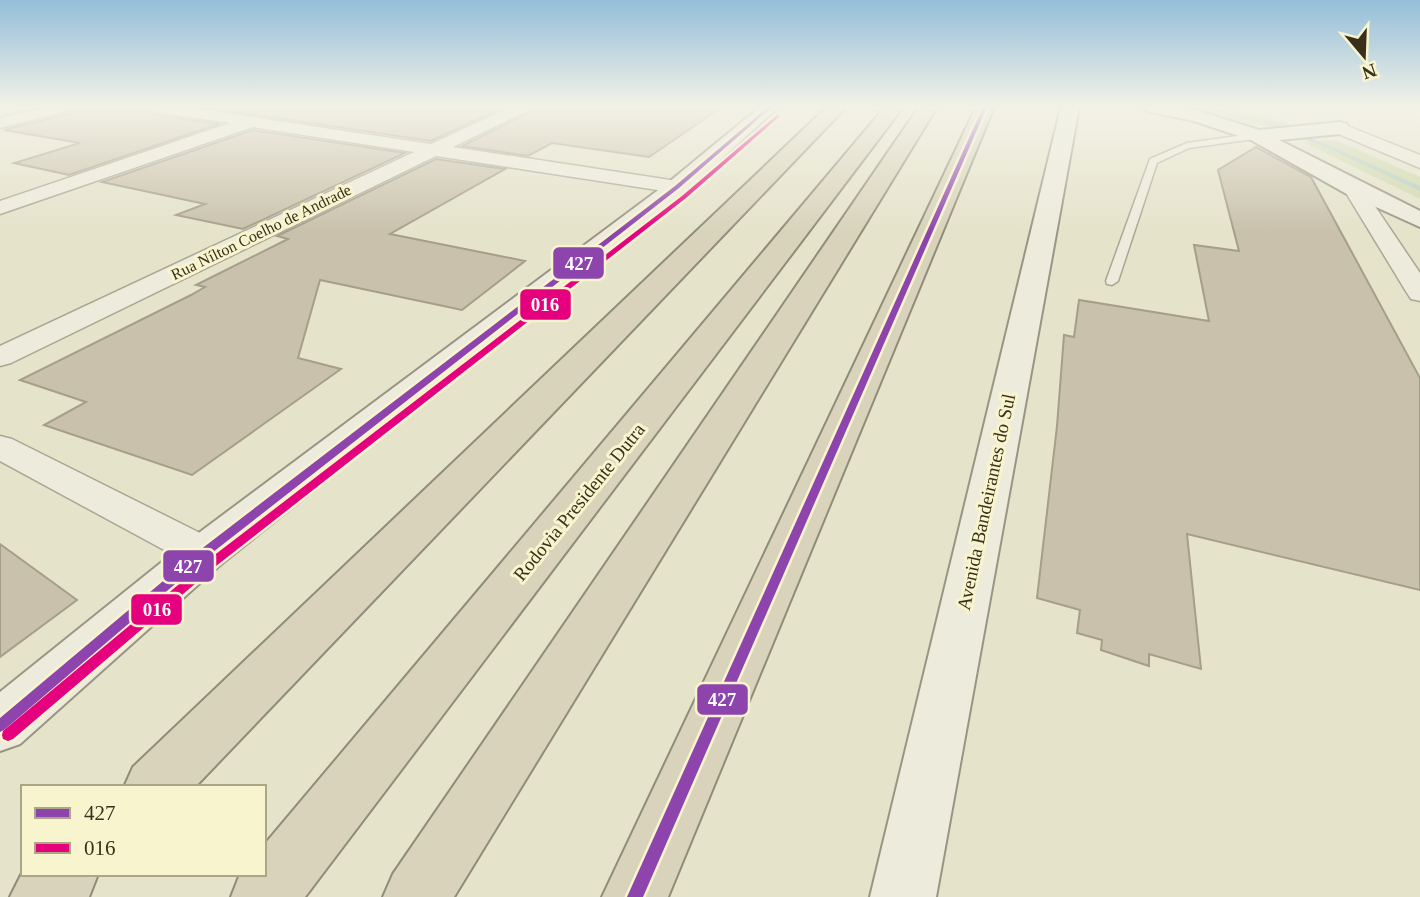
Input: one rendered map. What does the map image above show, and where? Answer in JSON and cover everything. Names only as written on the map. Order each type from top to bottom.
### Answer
[{"type":"highway","points":[[156,785],[795,149]]},
{"type":"highway","name":"Rodovia Presidente Dutra","points":[[264,897],[861,149]]},
{"type":"highway","points":[[416,897],[901,149]]},
{"type":"highway","points":[[635,897],[966,149]]},
{"type":"highway","points":[[43,897],[64,876]]},
{"type":"street","points":[[0,208],[173,149]]},
{"type":"street","points":[[426,149],[677,187]]},
{"type":"street","points":[[0,726],[204,552],[677,187],[721,149]]},
{"type":"street","name":"Avenida Bandeirantes do Sul","points":[[903,897],[1061,149]]},
{"type":"street","points":[[1289,149],[1353,188],[1420,220]]},
{"type":"street","points":[[1389,149],[1420,162]]},
{"type":"street","name":"Rua Nílton Coelho de Andrade","points":[[0,357],[433,150]]},
{"type":"street","points":[[1353,188],[1420,293]]},
{"type":"street","points":[[0,447],[204,552]]},
{"type":"lane","points":[[1112,281],[1153,161],[1180,149]]},
{"type":"green space","points":[[1317,149],[1355,149],[1420,177],[1420,199]]},
{"type":"building","points":[[61,149],[146,149],[69,175],[14,163]]},
{"type":"building","points":[[198,149],[378,149],[405,153],[243,229],[176,215],[205,204],[102,182]]},
{"type":"building","points":[[481,149],[541,149],[528,156]]},
{"type":"building","points":[[593,149],[661,149],[649,157]]},
{"type":"building","points":[[1253,149],[1259,149],[1311,177],[1420,378],[1420,590],[1187,534],[1201,669],[1149,654],[1149,666],[1101,650],[1102,640],[1077,633],[1080,610],[1037,598],[1057,426],[1064,335],[1074,337],[1079,300],[1209,321],[1194,245],[1239,251],[1218,170]]},
{"type":"building","points":[[436,159],[505,169],[390,234],[525,261],[462,310],[320,280],[298,358],[341,369],[192,475],[44,425],[86,402],[20,380],[191,295],[205,287],[196,285],[288,239],[277,236]]},
{"type":"building","points":[[0,544],[77,600],[0,657]]},
{"type":"waterway","points":[[1333,149],[1420,189]]},
{"type":"transit line","name":"427","points":[[0,726],[204,553],[677,187],[721,149]]},
{"type":"transit line","name":"016","points":[[8,735],[212,563],[684,197],[740,149]]},
{"type":"transit line","name":"427","points":[[635,897],[966,149]]}]
